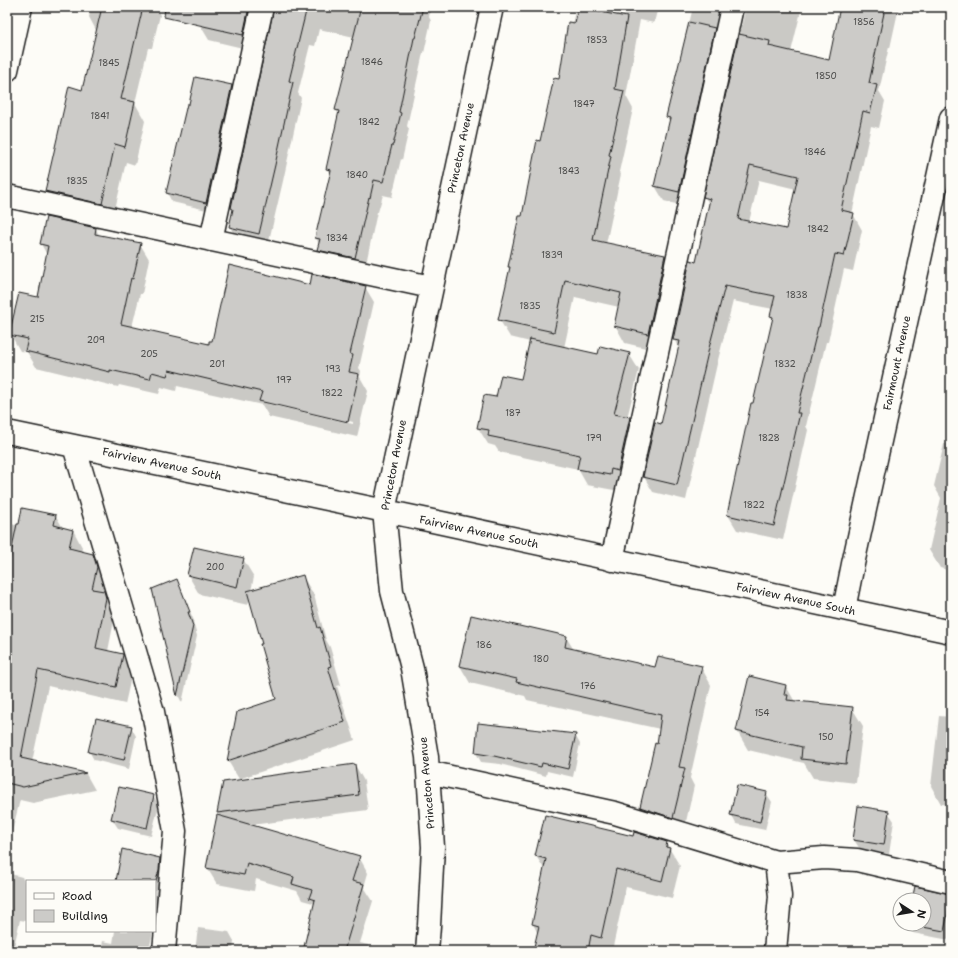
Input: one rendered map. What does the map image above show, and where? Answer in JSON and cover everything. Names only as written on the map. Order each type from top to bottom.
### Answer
[{"type":"street","points":[[7,70],[21,7]]},
{"type":"street","points":[[211,240],[262,7]]},
{"type":"street","name":"Princeton Avenue","points":[[426,951],[430,926],[433,847],[427,757],[412,668],[392,591],[384,511],[492,7]]},
{"type":"street","points":[[612,560],[732,7]]},
{"type":"street","name":"Fairmount Avenue","points":[[844,609],[951,118]]},
{"type":"street","points":[[7,196],[432,287]]},
{"type":"street","name":"Fairview Avenue South","points":[[7,432],[951,632]]},
{"type":"street","points":[[74,446],[153,712],[175,831],[164,951]]},
{"type":"street","points":[[428,772],[615,813],[776,862],[824,858],[857,860],[951,882]]},
{"type":"street","points":[[775,951],[780,896],[776,862]]},
{"type":"building","points":[[102,7],[143,7],[121,99],[135,102],[125,147],[115,144],[102,204],[45,191],[69,86],[82,90]]},
{"type":"building","points":[[165,7],[249,7],[243,35],[164,17]]},
{"type":"building","points":[[274,7],[307,7],[289,81],[293,82],[259,234],[229,227],[233,209],[231,208]]},
{"type":"building","points":[[361,7],[423,7],[414,38],[399,112],[401,113],[383,182],[374,180],[355,258],[317,250],[320,239],[315,238],[331,170],[326,169],[339,111],[335,110]]},
{"type":"building","points":[[840,7],[885,7],[869,83],[877,85],[870,113],[863,111],[841,210],[854,213],[844,256],[835,254],[819,327],[797,413],[800,413],[774,526],[727,515],[751,403],[753,403],[773,317],[770,316],[775,296],[725,286],[677,485],[643,477],[655,422],[661,424],[680,341],[673,340],[690,260],[696,262],[710,199],[703,197],[739,34],[770,41],[769,46],[829,60]],"holes":[[[750,165],[798,176],[786,229],[738,219]]]},
{"type":"building","points":[[578,8],[627,17],[615,89],[624,91],[609,155],[611,156],[593,240],[665,255],[648,334],[614,326],[621,293],[565,280],[554,332],[498,320],[510,267],[508,267],[519,216],[522,216],[537,140],[540,141],[554,78],[559,79],[568,22],[575,23]]},
{"type":"building","points":[[689,22],[715,28],[679,192],[654,186],[670,118],[666,117]]},
{"type":"building","points":[[195,77],[232,85],[206,203],[166,193],[187,104],[189,104]]},
{"type":"building","points":[[46,217],[96,228],[95,234],[141,243],[133,279],[131,278],[121,324],[209,344],[209,341],[212,341],[229,265],[310,285],[312,274],[366,286],[350,354],[353,355],[349,372],[359,374],[348,422],[259,401],[262,392],[169,370],[167,376],[152,372],[150,379],[110,370],[110,372],[25,351],[28,339],[9,335],[19,293],[38,297],[48,246],[40,244]]},
{"type":"building","points":[[530,339],[598,354],[600,346],[630,353],[614,414],[630,417],[618,471],[611,469],[610,475],[577,469],[580,455],[488,436],[489,430],[477,428],[484,395],[496,397],[501,375],[521,379]]},
{"type":"building","points":[[22,508],[56,515],[54,525],[73,530],[69,548],[93,554],[97,567],[92,589],[104,591],[106,598],[96,648],[123,654],[116,687],[38,670],[21,758],[86,773],[23,787],[7,783],[7,572],[17,524],[19,524]]},
{"type":"building","points":[[194,547],[244,558],[237,587],[187,575]]},
{"type":"building","points":[[303,575],[318,628],[320,627],[331,666],[328,667],[345,722],[227,761],[237,712],[276,699],[247,591]]},
{"type":"building","points":[[177,579],[190,612],[188,612],[193,626],[177,696],[152,589]]},
{"type":"building","points":[[471,615],[567,636],[565,647],[655,667],[658,656],[702,666],[679,767],[685,768],[673,818],[640,807],[655,743],[657,744],[661,715],[516,682],[517,679],[459,666]]},
{"type":"building","points":[[749,676],[786,685],[784,695],[788,695],[787,700],[853,707],[846,764],[801,759],[802,747],[736,731]]},
{"type":"building","points":[[96,718],[132,726],[124,760],[88,752]]},
{"type":"building","points":[[478,723],[576,734],[568,769],[542,763],[541,767],[475,753]]},
{"type":"building","points":[[355,764],[359,795],[217,813],[223,782]]},
{"type":"building","points":[[737,785],[767,792],[760,822],[730,815]]},
{"type":"building","points":[[119,787],[154,795],[147,828],[111,819]]},
{"type":"building","points":[[858,806],[889,811],[884,845],[853,840]]},
{"type":"building","points":[[217,815],[360,856],[352,881],[364,884],[344,951],[303,951],[315,900],[309,898],[312,890],[292,884],[294,877],[247,863],[244,875],[206,868]]},
{"type":"building","points":[[545,815],[633,836],[634,832],[667,842],[666,847],[670,848],[662,881],[616,869],[601,938],[591,935],[588,951],[533,951],[539,926],[532,924],[546,859],[535,856]]},
{"type":"building","points":[[122,849],[160,858],[156,881],[116,880]]},
{"type":"building","points":[[915,886],[951,894],[944,931],[932,929],[932,892],[914,892]]}]
